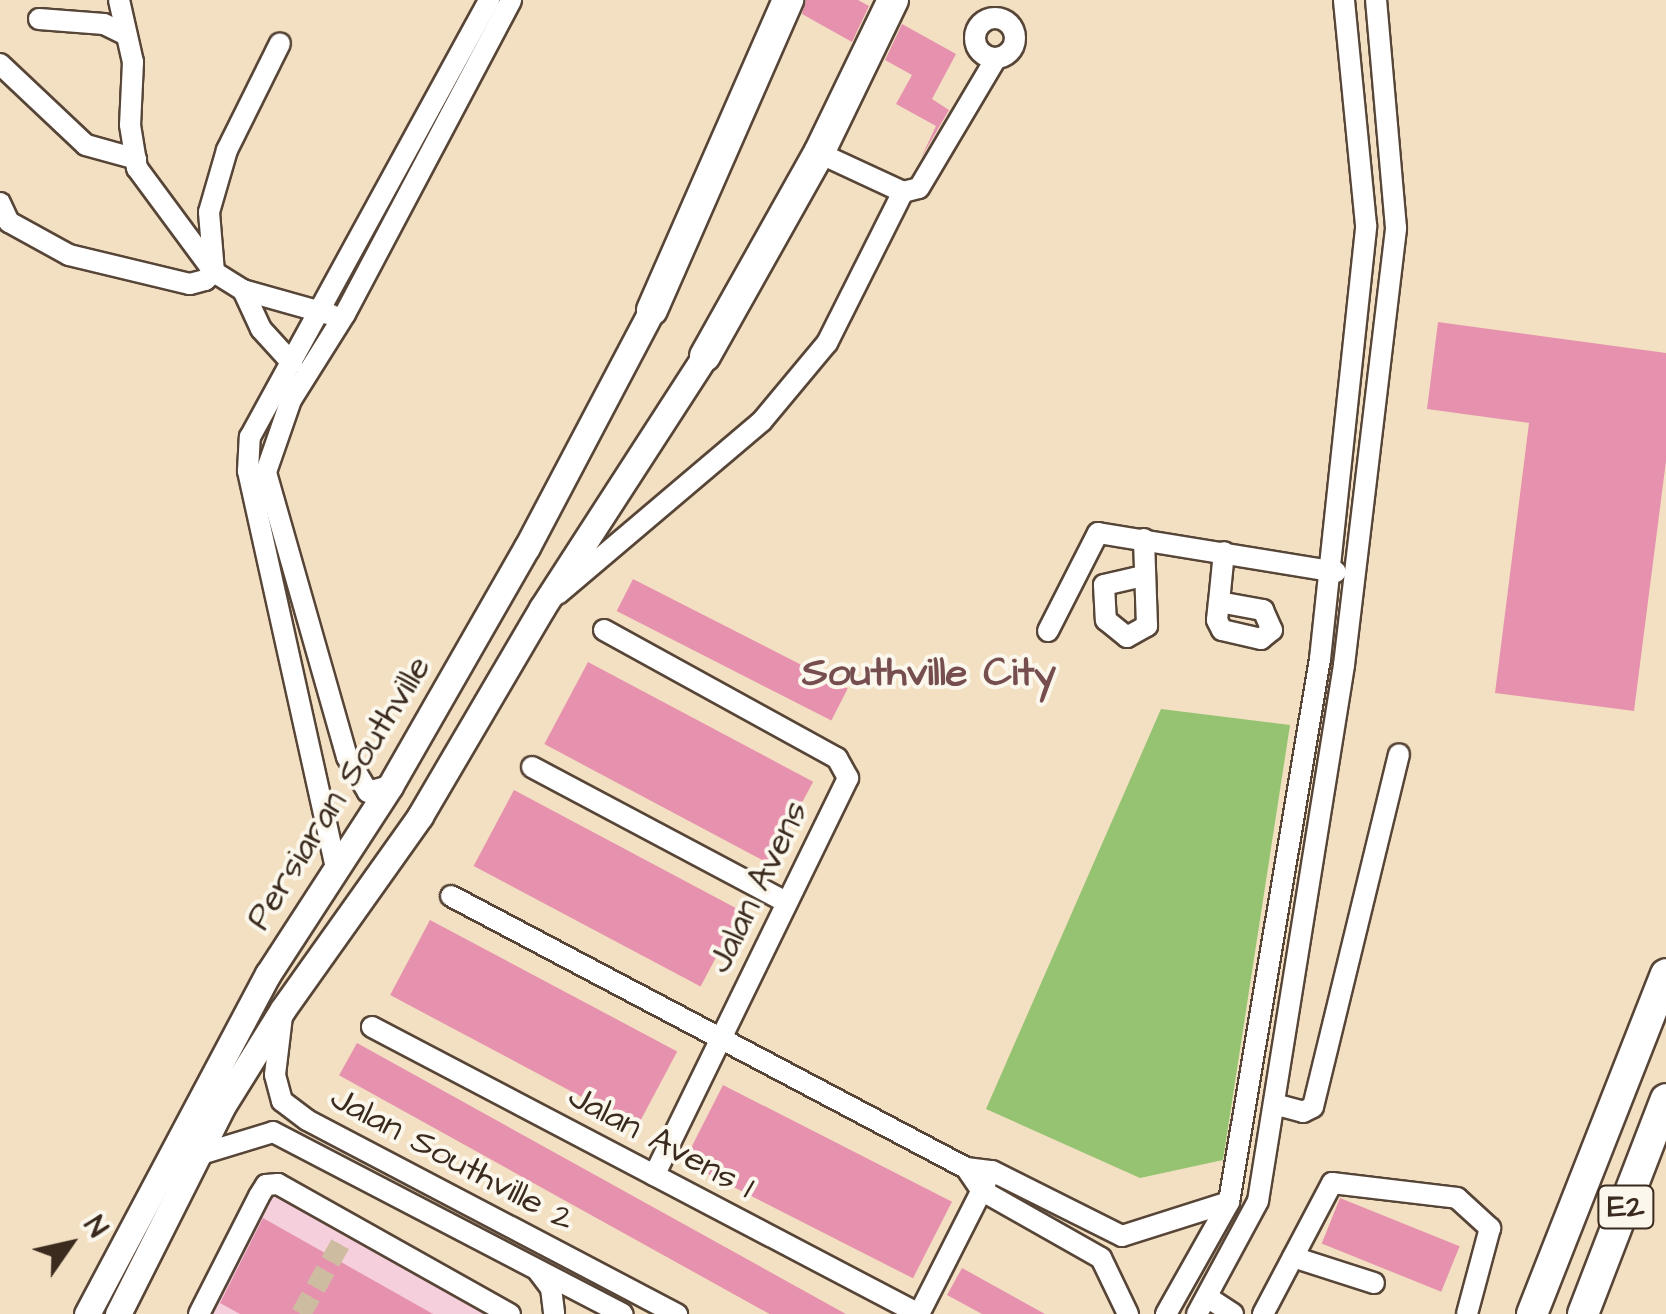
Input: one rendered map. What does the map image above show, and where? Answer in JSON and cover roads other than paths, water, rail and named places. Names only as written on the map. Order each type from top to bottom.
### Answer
[{"type":"highway","points":[[652,310],[788,0]]},
{"type":"highway","points":[[705,356],[819,153],[893,0]]},
{"type":"highway","name":"E2","points":[[1532,1314],[1666,974]]},
{"type":"highway","name":"E2","points":[[1583,1314],[1666,1099]]},
{"type":"main road","name":"Persiaran Southville","points":[[87,1314],[268,974],[390,786],[527,547],[652,310]]},
{"type":"main road","name":"Persiaran Southville","points":[[118,1314],[198,1156],[283,1008],[420,816],[542,608],[705,356]]},
{"type":"street","points":[[119,0],[127,35],[136,159],[152,192],[214,272],[244,290],[320,316],[345,314]]},
{"type":"street","points":[[336,868],[248,472],[250,437],[320,316],[489,0]]},
{"type":"street","points":[[390,786],[368,792],[347,756],[266,472],[291,400],[345,314],[511,0]]},
{"type":"street","points":[[1166,1314],[1229,1202],[1320,659],[1326,570],[1366,224],[1344,0]]},
{"type":"street","points":[[1232,1314],[1202,1305],[1253,1221],[1274,1104],[1352,576],[1396,228],[1376,0]]},
{"type":"street","points":[[39,19],[104,24],[127,35]]},
{"type":"street","points":[[214,272],[209,212],[226,150],[280,43]]},
{"type":"street","points":[[819,153],[903,192],[919,188],[994,60]]},
{"type":"street","points":[[0,64],[86,145],[136,159]]},
{"type":"street","points":[[542,608],[762,421],[827,343],[903,192]]},
{"type":"street","points":[[0,202],[9,222],[69,255],[190,284],[214,272]]},
{"type":"street","points":[[1366,224],[1396,228]]},
{"type":"street","points":[[244,290],[260,330],[292,363]]},
{"type":"street","points":[[1048,631],[1098,533],[1352,576]]},
{"type":"street","points":[[1142,576],[1144,538]]},
{"type":"street","points":[[1219,602],[1224,552]]},
{"type":"street","name":"Jalan Avens","points":[[604,630],[846,766],[848,778],[654,1175]]},
{"type":"street","points":[[1274,1104],[1303,1112],[1313,1106],[1400,754]]},
{"type":"street","points":[[532,767],[786,902]]},
{"type":"street","points":[[451,896],[966,1168],[992,1170],[1122,1236],[1229,1202]]},
{"type":"street","name":"Jalan Southville 2","points":[[283,1008],[275,1076],[282,1101],[676,1314]]},
{"type":"street","name":"Jalan Avens 1","points":[[372,1027],[919,1314]]},
{"type":"street","name":"Jalan Southville 2","points":[[198,1156],[273,1132],[622,1314]]},
{"type":"street","points":[[966,1168],[981,1190],[1110,1267],[1128,1314]]},
{"type":"street","points":[[919,1314],[992,1170]]},
{"type":"street","points":[[1263,1314],[1332,1182],[1457,1198],[1490,1228],[1467,1314]]},
{"type":"street","points":[[199,1314],[258,1196],[266,1185],[278,1184],[510,1314]]},
{"type":"street","points":[[1026,1216],[1036,1194]]},
{"type":"street","points":[[1074,1244],[1085,1220]]},
{"type":"street","points":[[1293,1256],[1374,1283]]},
{"type":"street","points":[[536,1267],[551,1288],[554,1314]]},
{"type":"tunnel","points":[[301,1314],[351,1225]]},
{"type":"district","name":"Southville City","points":[[929,674]]}]
